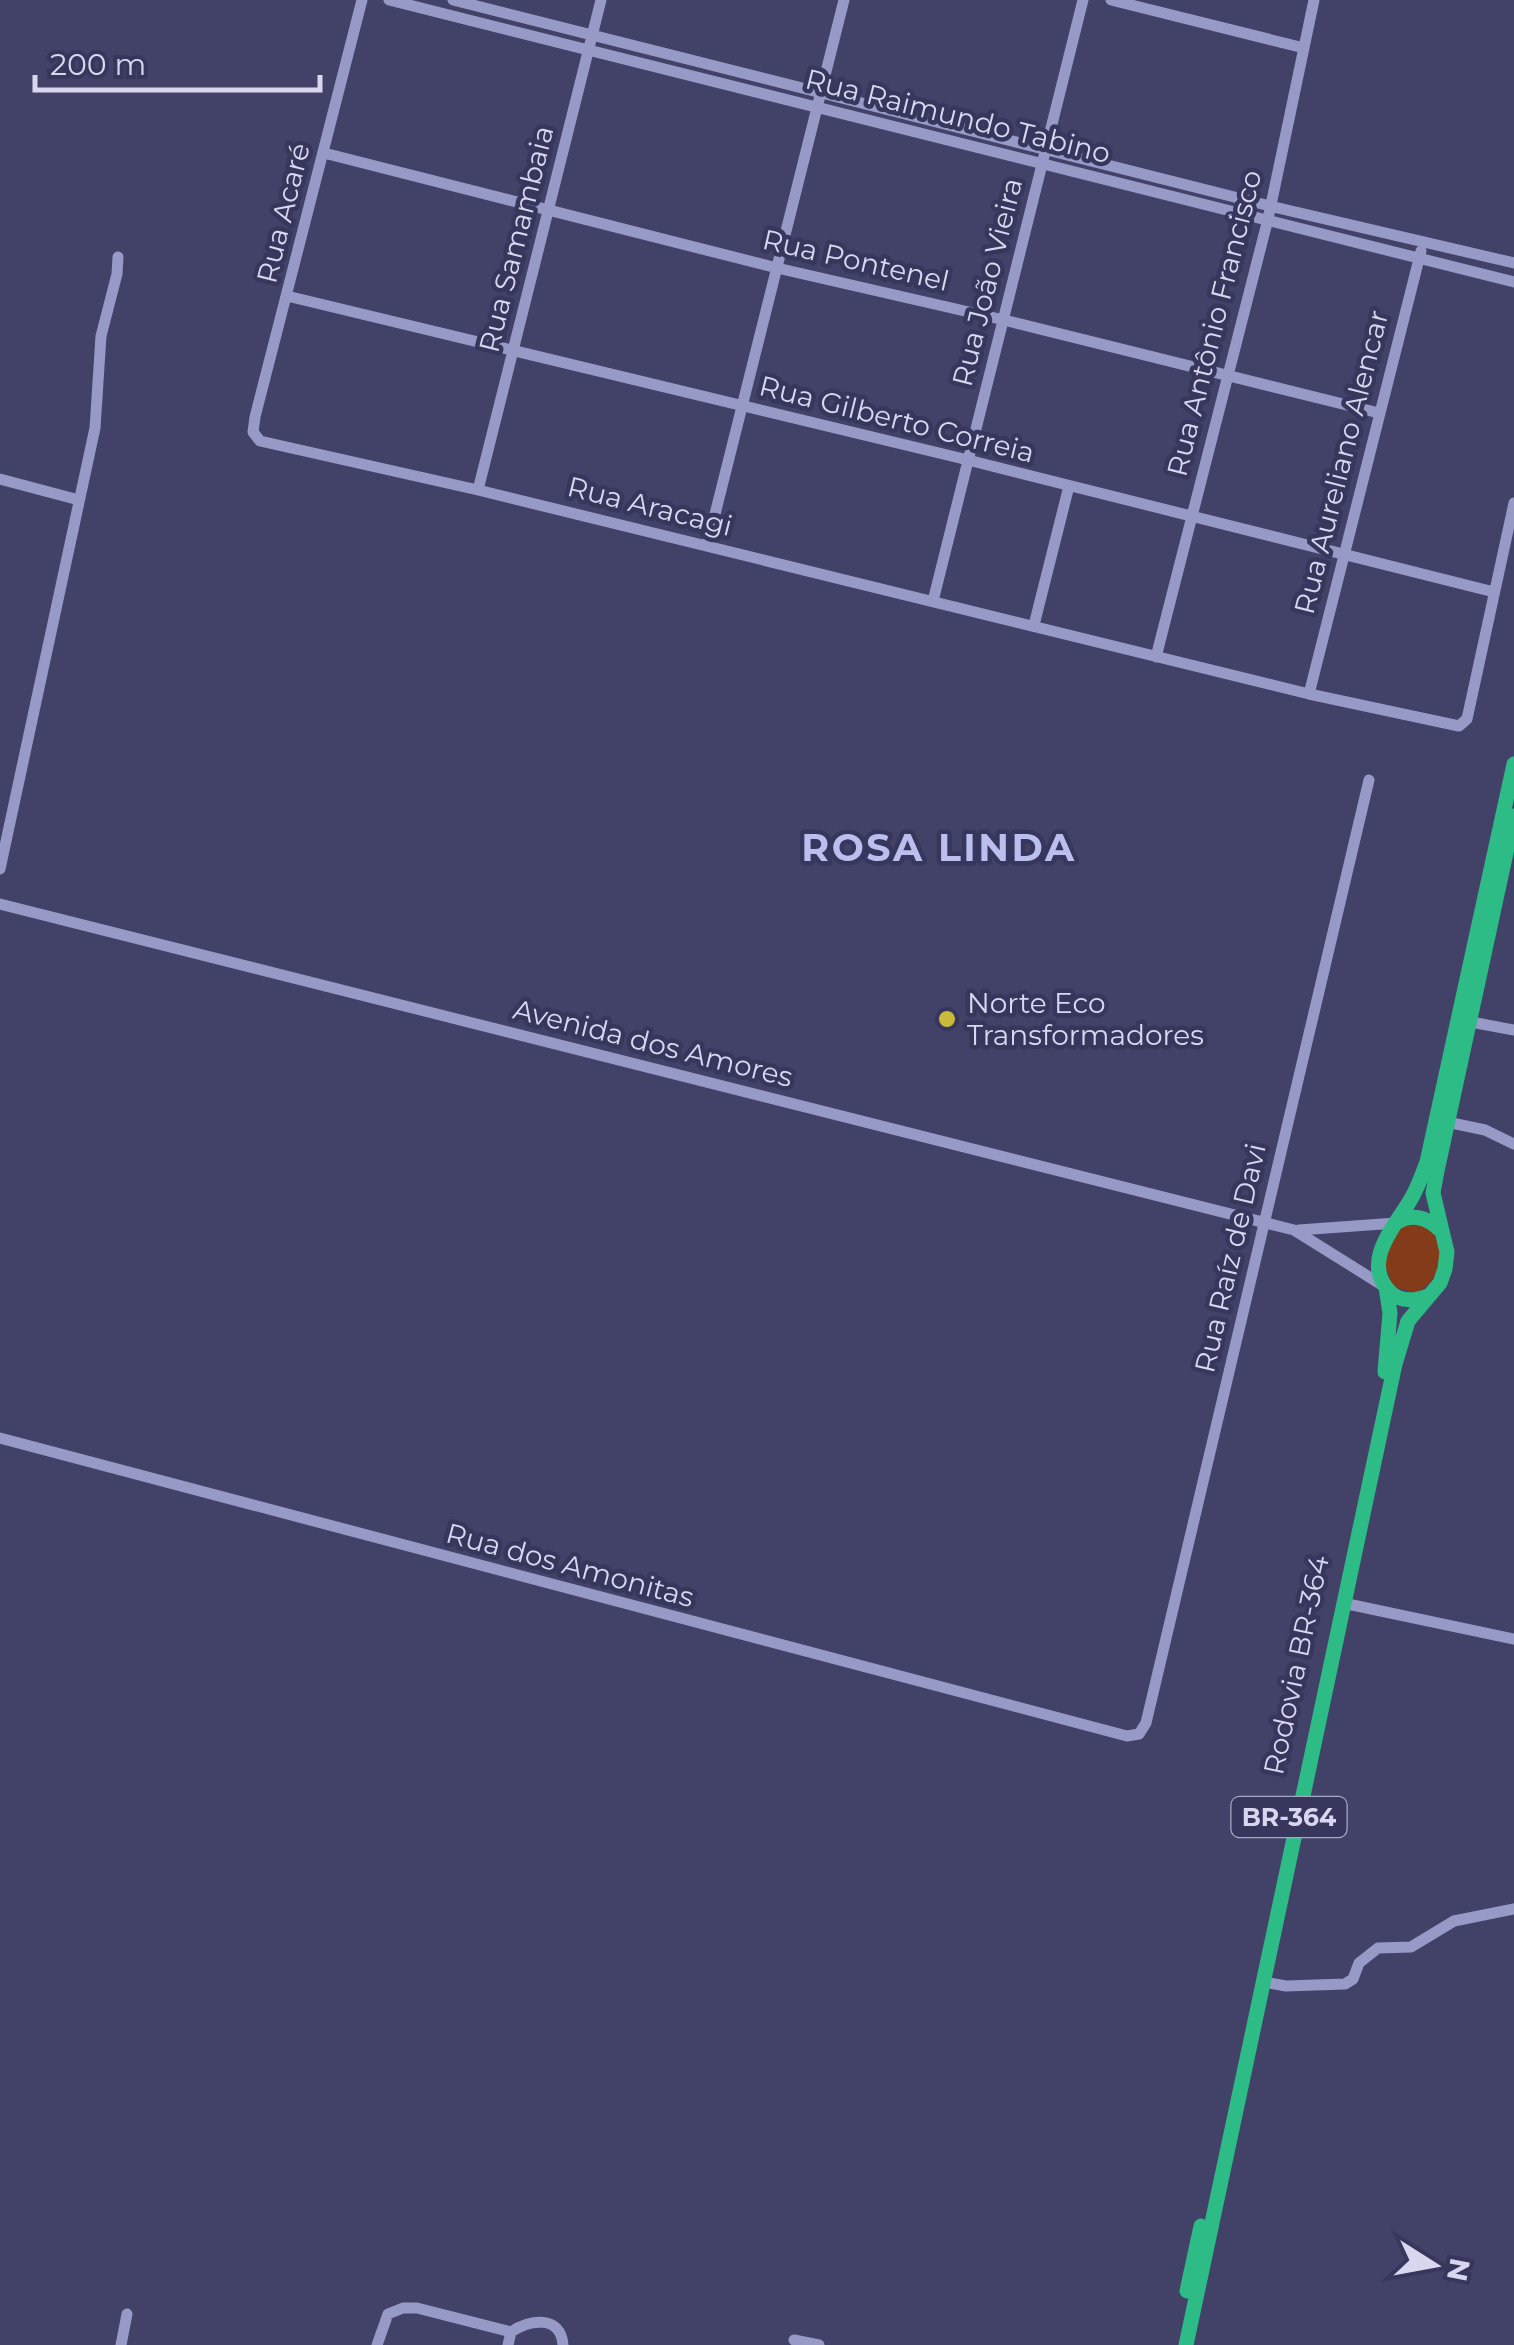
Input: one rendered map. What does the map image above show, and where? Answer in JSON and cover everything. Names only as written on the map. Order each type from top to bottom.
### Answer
[{"type":"highway","name":"BR-364","points":[[1386,1287],[1380,1266],[1381,1249],[1420,1182],[1427,1162],[1514,764]]},
{"type":"highway","name":"BR-364","points":[[1186,2345],[1395,1364],[1408,1321],[1440,1283],[1445,1269],[1447,1252],[1434,1194],[1514,816]]},
{"type":"highway","points":[[1396,1223],[1409,1217],[1421,1218],[1439,1229]]},
{"type":"highway","points":[[1386,1287],[1407,1300],[1428,1296]]},
{"type":"highway","name":"Rodovia BR-364","points":[[1176,2345],[1385,1372],[1390,1313],[1386,1287]]},
{"type":"street","name":"Rua Acaré","points":[[254,438],[255,416],[362,0]]},
{"type":"street","name":"Rua Raimundo Tabino","points":[[389,0],[818,107],[1045,156]]},
{"type":"street","name":"Rua Raimundo Tabino","points":[[452,0],[822,92],[1171,188],[1514,263]]},
{"type":"street","name":"Rua Samambaia","points":[[478,490],[602,0]]},
{"type":"street","points":[[706,546],[844,0]]},
{"type":"street","name":"Rua João Vieira","points":[[933,601],[1083,0]]},
{"type":"street","points":[[1111,0],[1304,48]]},
{"type":"street","name":"Rua Antônio Francisco","points":[[1156,657],[1269,212],[1314,0]]},
{"type":"street","points":[[628,59],[631,43]]},
{"type":"street","name":"Rua Pontenel","points":[[324,153],[777,268],[1378,413]]},
{"type":"street","name":"Rua Raimundo Tabino","points":[[1269,212],[1514,282]]},
{"type":"street","name":"Rua Aureliano Alencar","points":[[1309,694],[1424,242]]},
{"type":"street","points":[[0,869],[95,428],[101,336],[118,257]]},
{"type":"street","name":"Rua Gilberto Correia","points":[[287,296],[1494,592]]},
{"type":"street","name":"Rua Aracagi","points":[[254,438],[1034,625]]},
{"type":"street","points":[[0,479],[79,500]]},
{"type":"street","points":[[1068,486],[1034,625],[1309,694],[1463,725],[1510,541],[1514,503]]},
{"type":"street","name":"Rua Raíz de Davi","points":[[1127,1736],[1139,1734],[1146,1723],[1369,780]]},
{"type":"street","points":[[0,782],[16,785]]},
{"type":"street","name":"Avenida dos Amores","points":[[0,904],[1294,1230],[1386,1287]]},
{"type":"street","points":[[1471,1022],[1514,1030]]},
{"type":"street","points":[[1448,1122],[1484,1130],[1514,1144]]},
{"type":"street","name":"Avenida dos Amores","points":[[1294,1230],[1396,1223]]},
{"type":"street","name":"Rua dos Amonitas","points":[[0,1438],[1127,1736]]},
{"type":"street","points":[[1343,1604],[1514,1640]]},
{"type":"street","points":[[1264,1982],[1345,1984],[1354,1979],[1362,1960],[1378,1948],[1411,1947],[1454,1921],[1514,1909]]},
{"type":"street","points":[[377,2345],[388,2314],[409,2308],[509,2339],[529,2322],[545,2322],[558,2327],[564,2345]]},
{"type":"street","points":[[121,2345],[127,2314]]},
{"type":"street","points":[[794,2340],[819,2345]]},
{"type":"shaded area","points":[[1410,1222],[1431,1228],[1440,1255],[1432,1280],[1416,1293],[1393,1287],[1385,1265],[1389,1235]]},
{"type":"place","name":"Norte Eco Transformadores","points":[[947,1019]]},
{"type":"district","name":"ROSA LINDA","points":[[939,848]]}]
